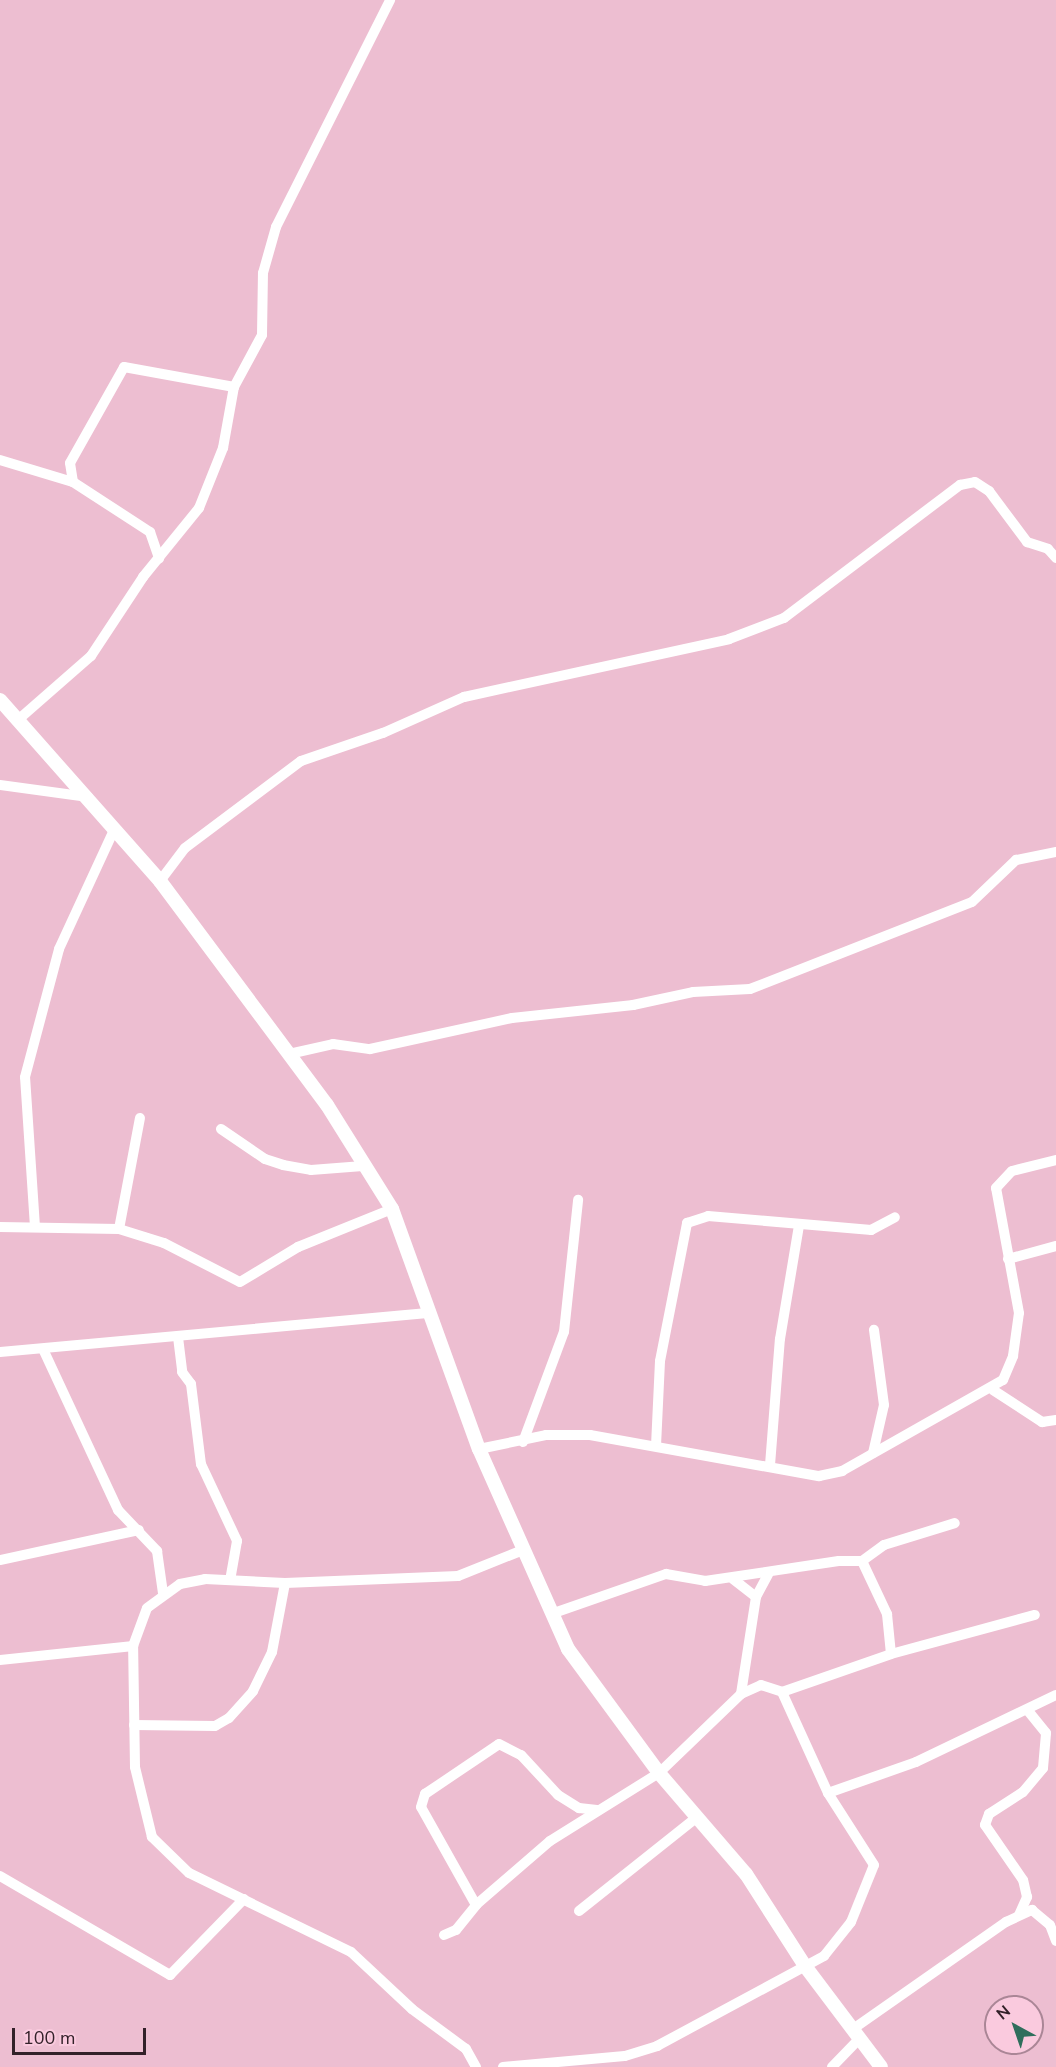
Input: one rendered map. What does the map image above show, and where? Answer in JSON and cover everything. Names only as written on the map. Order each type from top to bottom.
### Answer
[{"type":"street","points":[[19,719],[91,656],[159,558],[199,508],[223,448],[234,387],[262,335],[263,273],[276,227],[390,0]]},
{"type":"street","points":[[73,482],[70,463],[124,367],[234,387]]},
{"type":"street","points":[[0,460],[73,482],[150,532],[159,558]]},
{"type":"street","points":[[160,881],[186,848],[301,761],[383,734],[464,697],[729,639],[784,618],[960,484],[975,482],[989,492],[1027,542],[1048,549],[1056,558]]},
{"type":"street","points":[[0,700],[89,797],[160,881],[289,1054],[392,1209],[479,1449],[551,1614],[594,1690],[696,1818],[746,1874],[805,1966],[881,2067]]},
{"type":"street","points":[[0,785],[89,797]]},
{"type":"street","points":[[35,1227],[25,1077],[59,949],[115,828]]},
{"type":"street","points":[[289,1054],[333,1044],[370,1049],[512,1018],[633,1005],[693,992],[750,989],[972,902],[1016,860],[1056,852]]},
{"type":"street","points":[[119,1229],[140,1118]]},
{"type":"street","points":[[221,1129],[265,1159],[283,1165],[311,1170],[363,1166]]},
{"type":"street","points":[[479,1449],[523,1442],[546,1435],[590,1435],[770,1465],[819,1476],[842,1471],[993,1390],[1013,1356],[1019,1313],[999,1221],[1001,1177],[1056,1160]]},
{"type":"street","points":[[523,1442],[564,1332],[578,1200]]},
{"type":"street","points":[[0,1227],[119,1229],[164,1243],[240,1282],[298,1247],[392,1209]]},
{"type":"street","points":[[656,1446],[660,1361],[687,1223],[708,1216],[799,1226],[871,1230],[895,1217]]},
{"type":"street","points":[[770,1465],[780,1339],[799,1226]]},
{"type":"street","points":[[1008,1259],[1056,1246]]},
{"type":"street","points":[[0,1352],[430,1312]]},
{"type":"street","points":[[873,1453],[884,1405],[874,1330]]},
{"type":"street","points":[[178,1337],[182,1372],[191,1384],[201,1464],[237,1541],[230,1579]]},
{"type":"street","points":[[43,1349],[118,1510],[157,1551],[163,1593]]},
{"type":"street","points":[[993,1390],[1042,1422],[1056,1420]]},
{"type":"street","points":[[551,1614],[666,1574],[705,1581],[862,1561],[884,1545],[955,1523]]},
{"type":"street","points":[[0,1560],[139,1530]]},
{"type":"street","points":[[476,2067],[466,2049],[412,2009],[351,1952],[189,1873],[152,1837],[135,1767],[133,1646],[147,1608],[163,1593],[189,1582],[230,1579],[285,1583],[458,1576],[523,1550]]},
{"type":"street","points":[[862,1561],[887,1614],[891,1654]]},
{"type":"street","points":[[741,1694],[756,1597],[768,1574]]},
{"type":"street","points":[[733,1579],[756,1597]]},
{"type":"street","points":[[134,1725],[215,1726],[229,1718],[253,1690],[272,1652],[285,1583]]},
{"type":"street","points":[[444,1935],[456,1930],[476,1905],[550,1841],[597,1810],[622,1801],[659,1773],[741,1694],[762,1685],[782,1692],[891,1654],[1035,1615]]},
{"type":"street","points":[[0,1660],[133,1646]]},
{"type":"street","points":[[505,2067],[645,2051],[743,2005],[824,1956],[851,1922],[874,1865],[828,1793],[782,1692]]},
{"type":"street","points":[[828,1793],[916,1762],[1028,1711],[1056,1695]]},
{"type":"street","points":[[1019,1916],[1027,1897],[1023,1880],[985,1825],[989,1814],[1023,1792],[1043,1768],[1046,1734],[1028,1711]]},
{"type":"street","points":[[476,1905],[422,1807],[424,1794],[499,1744],[521,1755],[558,1795],[579,1808],[597,1810]]},
{"type":"street","points":[[579,1911],[696,1818]]},
{"type":"street","points":[[0,1876],[170,1975],[244,1899]]},
{"type":"street","points":[[832,2067],[857,2034],[1019,1916],[1032,1910],[1050,1924],[1056,1941]]}]
